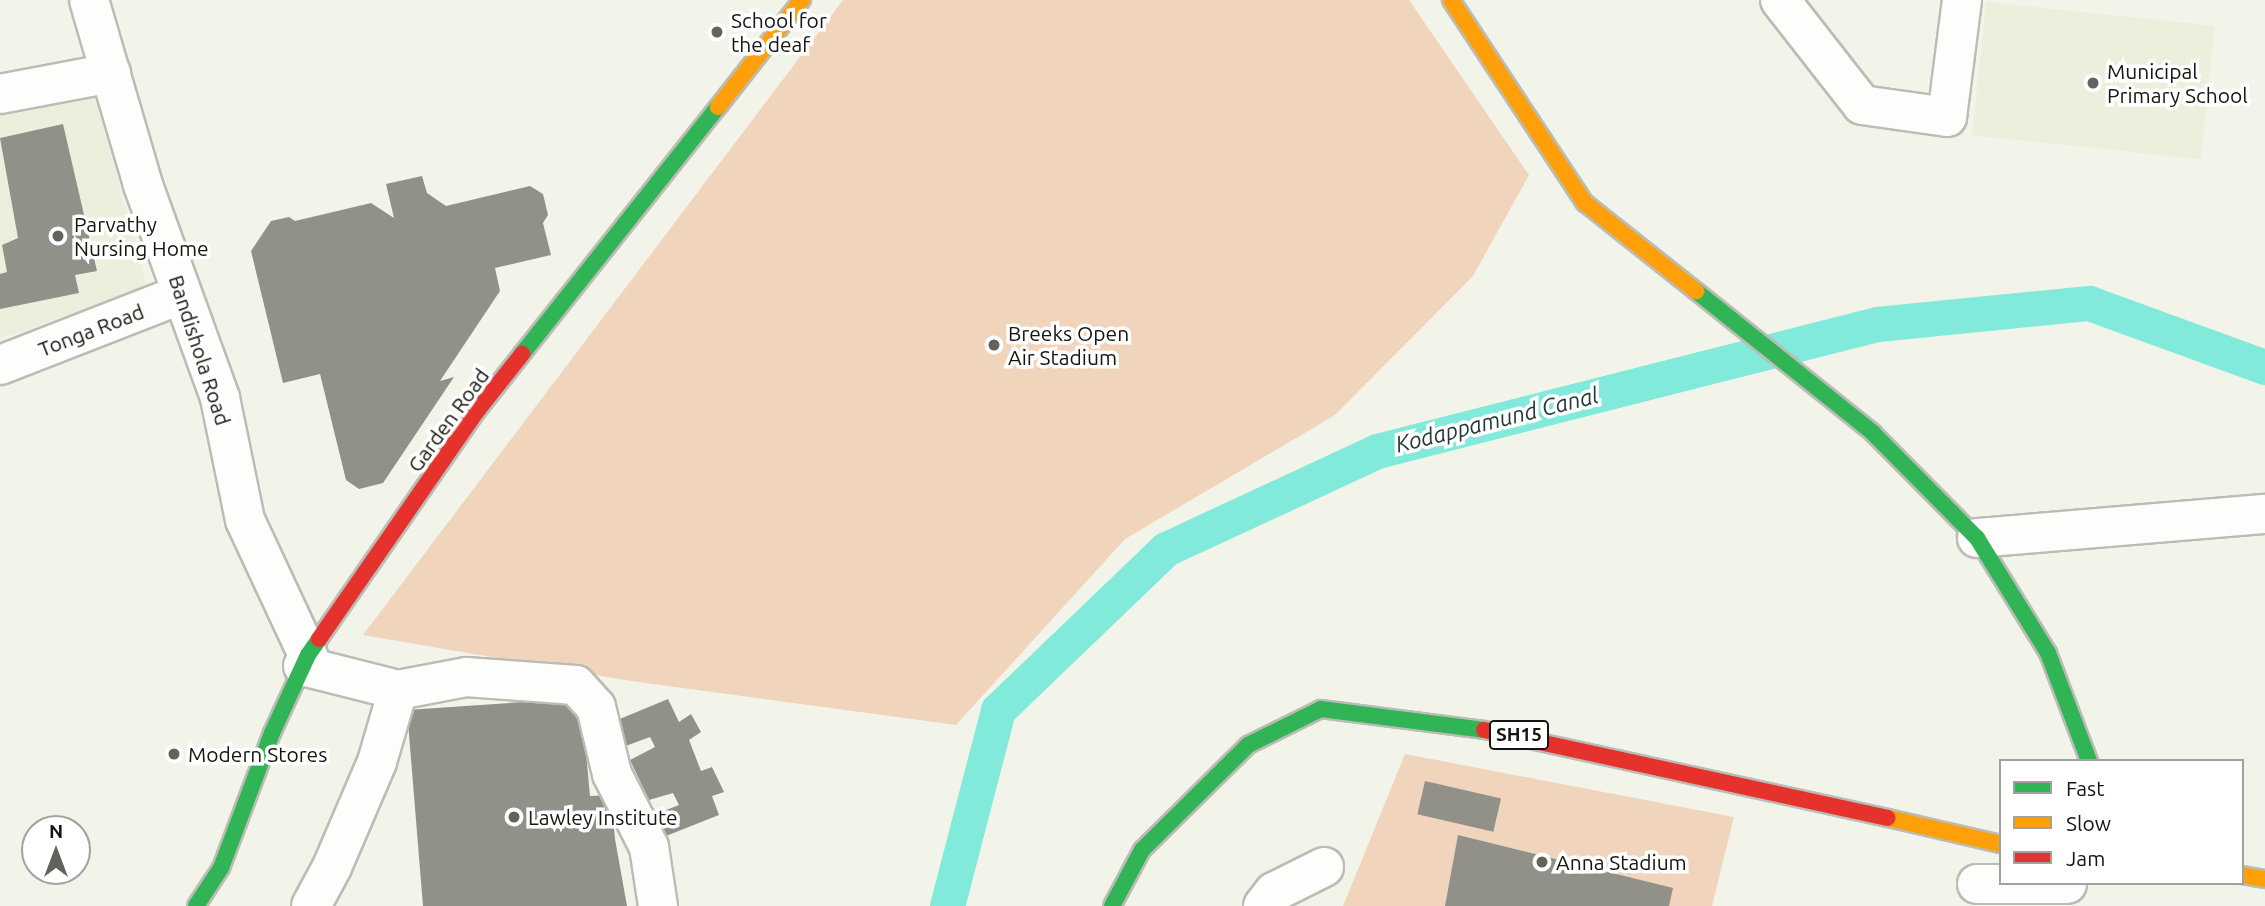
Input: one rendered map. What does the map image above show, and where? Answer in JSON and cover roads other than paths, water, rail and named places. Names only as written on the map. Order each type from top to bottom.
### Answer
[{"type":"street","name":"Bandishola Road","points":[[89,0],[144,185],[220,398],[245,520],[306,661]]},
{"type":"street","name":"Garden Road","points":[[201,904],[221,868],[272,733],[306,661],[477,411],[802,0]]},
{"type":"street","points":[[1451,0],[1584,203],[1872,432],[1977,538],[2048,653],[2087,759]]},
{"type":"street","points":[[1780,0],[1862,105],[1947,117],[1962,0]]},
{"type":"street","points":[[0,94],[111,73]]},
{"type":"street","name":"Tonga Road","points":[[0,365],[182,295]]},
{"type":"street","points":[[1977,538],[2265,514]]},
{"type":"street","points":[[306,661],[398,690],[466,677],[576,685],[596,706],[612,774],[649,846],[658,906]]},
{"type":"street","points":[[311,906],[332,866],[377,762],[398,690]]},
{"type":"street","name":"SH15","points":[[1112,906],[1142,850],[1248,746],[1321,709],[1509,733],[1999,844]]},
{"type":"street","points":[[1263,906],[1274,892],[1324,867]]},
{"type":"street","points":[[2244,875],[2265,879]]},
{"type":"street","points":[[1977,884],[1999,884]]},
{"type":"street","points":[[2067,885],[2070,906]]},
{"type":"waterway","name":"Kodappamund Canal","points":[[947,906],[998,710],[1166,549],[1377,451],[1877,324],[2089,303],[2265,367]]},
{"type":"place","name":"School for the deaf","points":[[717,32]]},
{"type":"place","name":"Municipal Primary School","points":[[2093,83]]},
{"type":"place","name":"Parvathy Nursing Home","points":[[58,236]]},
{"type":"place","name":"Breeks Open Air Stadium","points":[[994,345]]},
{"type":"place","name":"Modern Stores","points":[[174,754]]},
{"type":"place","name":"Lawley Institute","points":[[514,817]]},
{"type":"place","name":"Anna Stadium","points":[[1542,862]]}]
